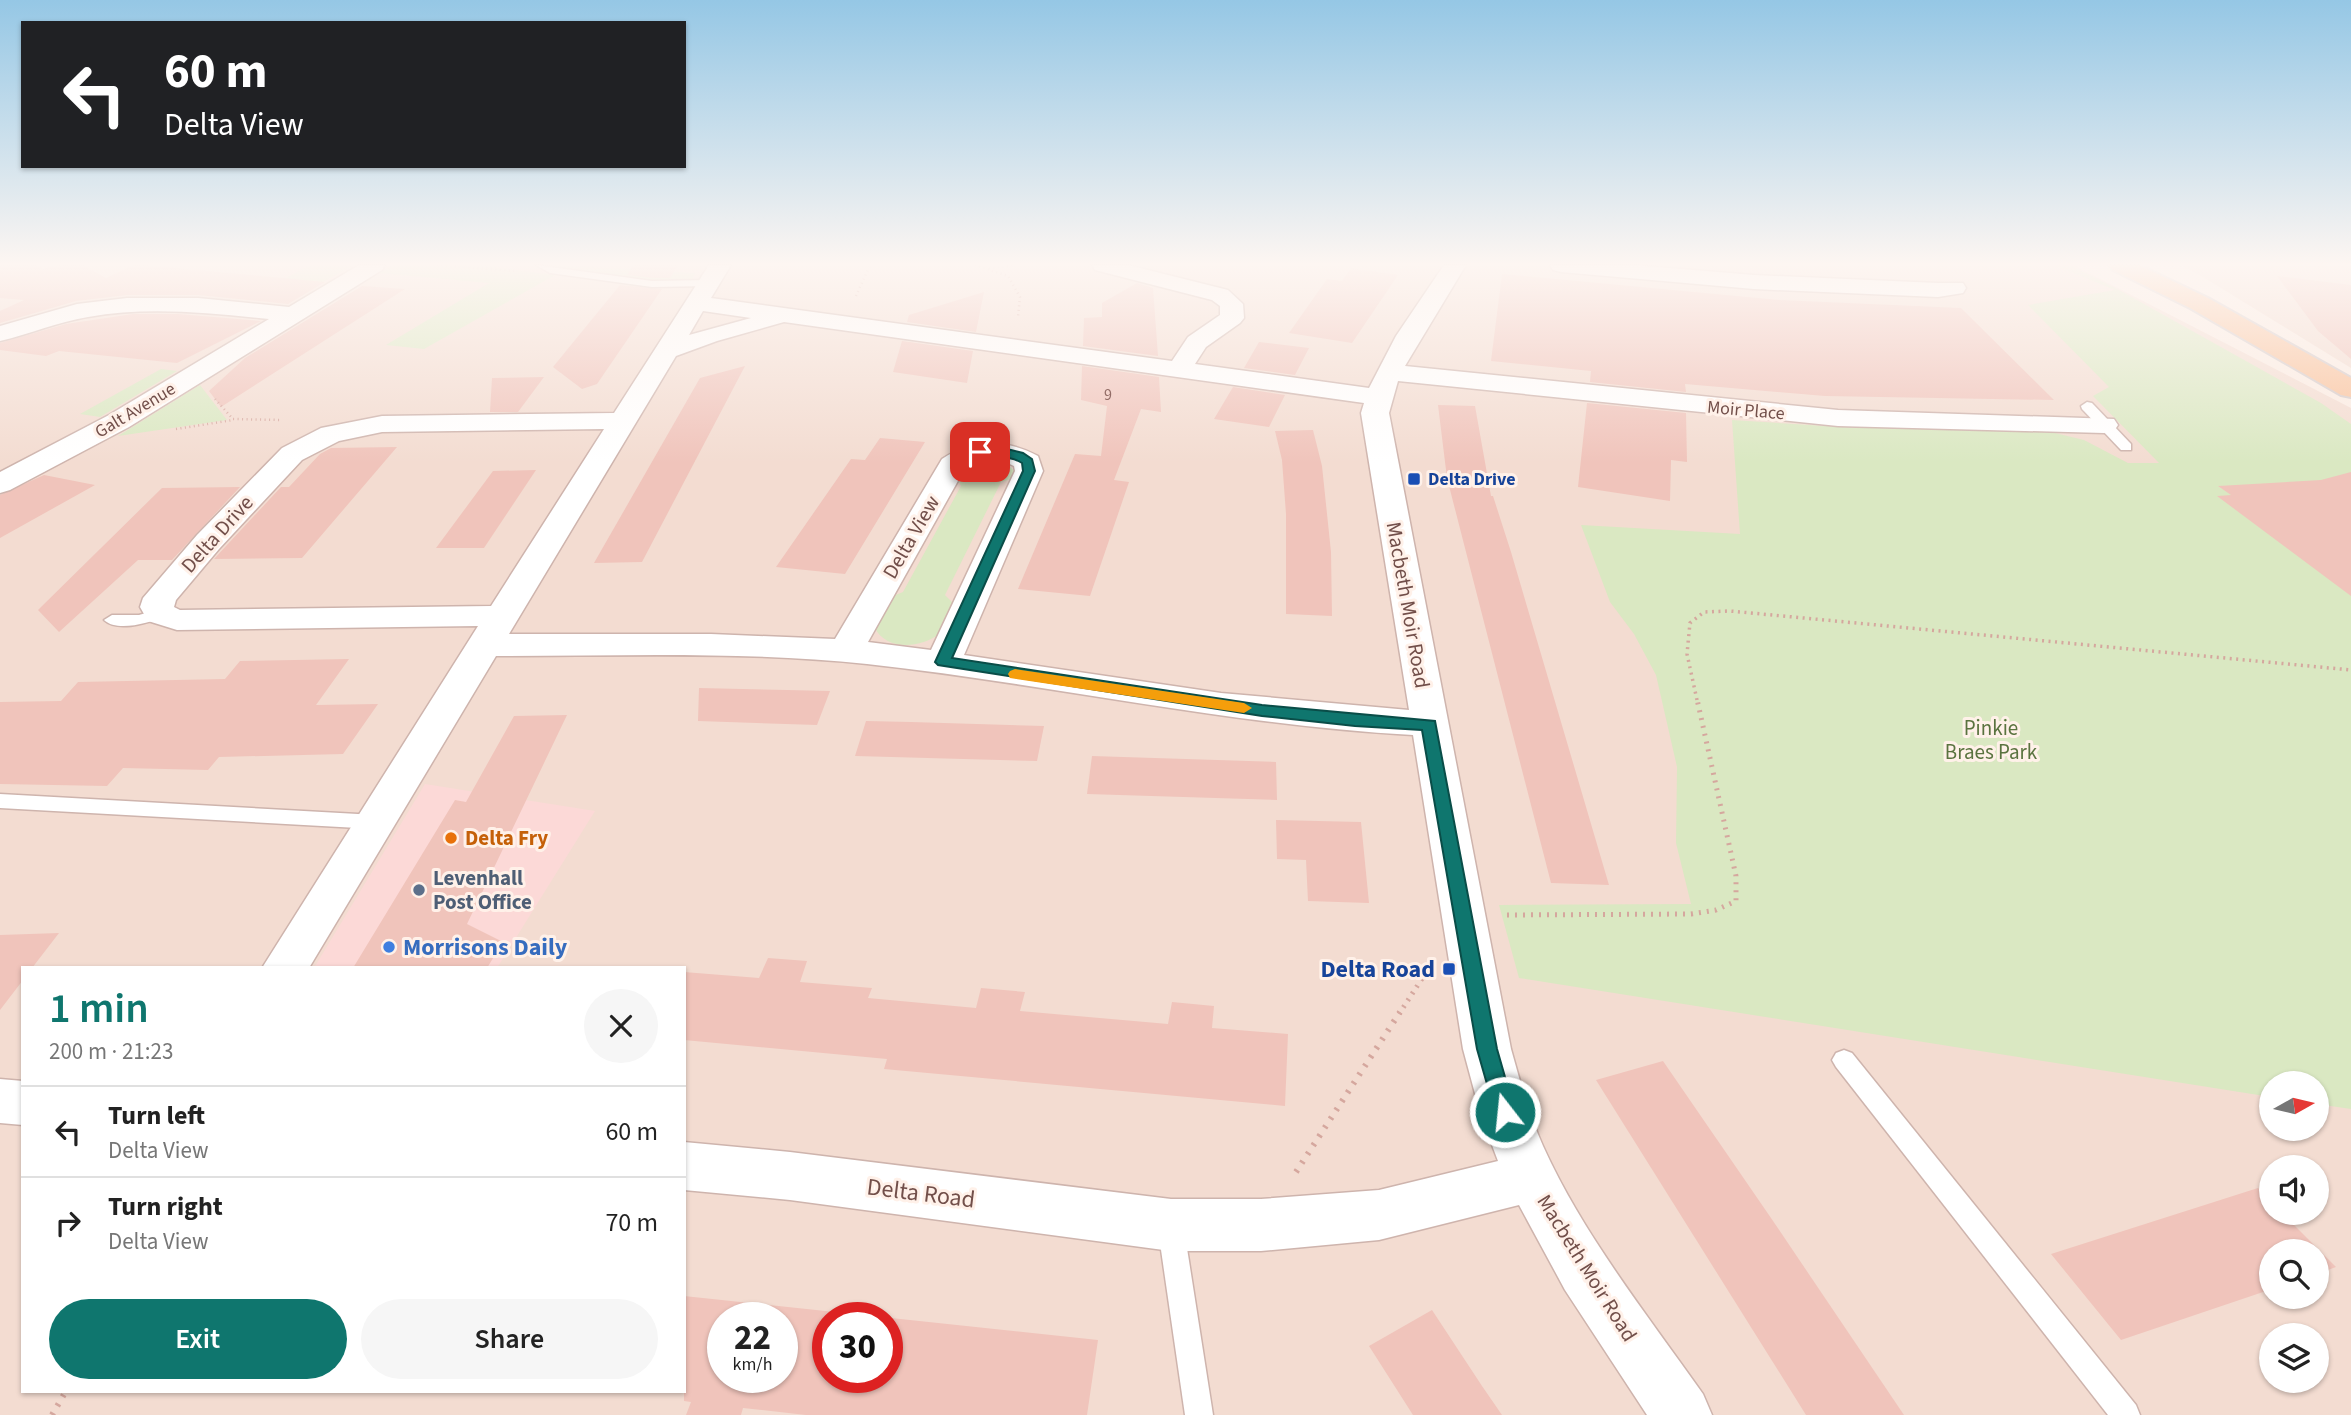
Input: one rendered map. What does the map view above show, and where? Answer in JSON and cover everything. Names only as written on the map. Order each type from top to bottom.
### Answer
[{"type":"main road","points":[[2249,331],[2351,388]]},
{"type":"street","name":"Galt Avenue","points":[[0,484],[119,421],[264,331]]},
{"type":"street","points":[[286,966],[679,331]]},
{"type":"street","points":[[667,351],[729,331]]},
{"type":"street","points":[[899,331],[1178,370],[1384,384]]},
{"type":"street","points":[[1178,370],[1197,342],[1213,331]]},
{"type":"street","name":"Macbeth Moir Road","points":[[1416,331],[1384,384],[1376,429],[1487,1049],[1505,1112],[1531,1178],[1571,1250],[1682,1415]]},
{"type":"street","name":"Moir Place","points":[[1384,384],[1595,396],[1838,418],[1958,424],[2095,416]]},
{"type":"street","name":"Delta Drive","points":[[160,614],[157,607],[160,598],[208,542],[292,454],[316,440],[347,429],[382,424],[624,421]]},
{"type":"street","name":"Delta View","points":[[846,651],[952,466],[964,456],[980,452],[1003,452],[1018,456],[1028,462],[1029,471],[943,662]]},
{"type":"street","points":[[160,614],[177,620],[494,630],[846,651],[943,662],[1262,710],[1355,721],[1429,724]]},
{"type":"street","points":[[0,1101],[21,1102]]},
{"type":"street","name":"Delta Road","points":[[686,1166],[789,1176],[1171,1225],[1261,1225],[1379,1215],[1531,1178]]},
{"type":"lane","points":[[2095,416],[2126,447]]},
{"type":"lane","points":[[112,620],[140,620],[160,614]]},
{"type":"lane","points":[[0,801],[376,822]]},
{"type":"lane","points":[[1844,1060],[2126,1415]]},
{"type":"lane","points":[[1171,1225],[1199,1415]]},
{"type":"path","points":[[1022,331],[1034,350]]},
{"type":"path","points":[[194,374],[233,419],[285,420]]},
{"type":"path","points":[[1261,1225],[1462,916],[1691,914],[1717,910],[1736,901],[1735,876],[1687,654],[1690,623],[1704,612],[1730,611],[2351,670]]},
{"type":"path","points":[[52,1415],[65,1393]]},
{"type":"shaded area","points":[[0,331],[2201,331],[2351,408],[2351,1415],[0,1415]]},
{"type":"shaded area","points":[[2291,331],[2351,331],[2351,368]]},
{"type":"shaded area","points":[[425,784],[595,811],[498,966],[315,966]]},
{"type":"green space","points":[[409,331],[456,331],[424,349],[386,345]]},
{"type":"green space","name":"Pinkie Braes Park","points":[[2054,331],[2192,331],[2321,403],[2351,424],[2351,1109],[2329,1106],[2329,1071],[2259,1071],[2259,1095],[1519,978],[1499,905],[1691,904],[1676,843],[1677,767],[1656,675],[1634,634],[1610,602],[1581,525],[1740,534],[1732,420],[1841,427],[2051,432],[2084,440],[2128,463],[2159,463],[2093,396],[2109,387]]},
{"type":"green space","points":[[161,369],[177,371],[100,417],[80,414]]},
{"type":"green space","points":[[200,385],[227,420],[118,436]]},
{"type":"green space","points":[[981,461],[1008,466],[1015,472],[1015,478],[1001,482],[945,595],[954,604],[946,624],[939,634],[923,642],[904,645],[887,641],[875,628],[888,598],[903,592],[961,486],[955,474],[970,464]]},
{"type":"building","points":[[42,331],[241,331],[177,363],[59,351],[46,356],[0,350],[0,343]]},
{"type":"building","points":[[289,331],[339,331],[221,407],[209,391],[245,358]]},
{"type":"building","points":[[582,331],[633,331],[597,384],[582,389],[553,367]]},
{"type":"building","points":[[1084,331],[1156,331],[1158,356],[1083,346]]},
{"type":"building","points":[[1290,331],[1360,331],[1352,343],[1289,333]]},
{"type":"building","points":[[1495,331],[1984,331],[2054,400],[1825,396],[1685,384],[1686,392],[1590,382],[1591,371],[1491,361]]},
{"type":"building","points":[[2318,331],[2351,331],[2351,359]]},
{"type":"building","points":[[902,341],[973,351],[967,383],[893,372]]},
{"type":"building","points":[[1259,342],[1309,348],[1295,375],[1244,368]]},
{"type":"building","points":[[745,366],[642,562],[594,563],[700,378]]},
{"type":"building","points":[[1082,366],[1159,377],[1161,412],[1141,409],[1114,480],[1129,482],[1090,596],[1018,589],[1075,454],[1101,456],[1107,406],[1081,400]]},
{"type":"building","points":[[544,377],[518,412],[490,412],[492,378]]},
{"type":"building","points":[[1233,387],[1285,395],[1269,427],[1214,419]]},
{"type":"building","points":[[1587,403],[1686,413],[1687,462],[1671,460],[1670,501],[1578,487]]},
{"type":"building","points":[[1438,405],[1475,406],[1491,496],[1511,552],[1609,885],[1551,883],[1447,478]]},
{"type":"building","points":[[1313,430],[1322,466],[1331,552],[1332,616],[1286,614],[1286,514],[1282,460],[1275,431]]},
{"type":"building","points":[[880,438],[925,442],[845,574],[776,567],[851,459],[865,460]]},
{"type":"building","points":[[397,447],[302,558],[214,559],[281,487],[289,487],[320,454],[331,448]]},
{"type":"building","points":[[536,470],[484,548],[436,548],[493,471]]},
{"type":"building","points":[[2351,472],[2351,596],[2217,496],[2231,495],[2218,486],[2321,480]]},
{"type":"building","points":[[44,475],[95,485],[0,538],[0,495]]},
{"type":"building","points":[[240,487],[172,560],[138,560],[59,632],[38,610],[162,488]]},
{"type":"building","points":[[349,659],[316,705],[378,704],[343,754],[219,757],[208,770],[123,768],[107,786],[0,784],[0,702],[61,701],[78,682],[225,679],[240,661]]},
{"type":"building","points":[[699,688],[830,691],[817,725],[698,721]]},
{"type":"building","points":[[567,715],[467,924],[503,942],[488,966],[354,966],[455,800],[466,802],[514,716]]},
{"type":"building","points":[[866,721],[1044,726],[1037,761],[855,756]]},
{"type":"building","points":[[1092,756],[1276,762],[1277,800],[1087,794]]},
{"type":"building","points":[[1276,820],[1361,822],[1369,903],[1308,901],[1306,860],[1277,859]]},
{"type":"building","points":[[59,933],[34,966],[21,966],[21,983],[0,1010],[0,935]]},
{"type":"building","points":[[768,958],[807,961],[800,982],[872,988],[868,998],[976,1008],[981,988],[1025,992],[1020,1011],[1168,1024],[1172,1002],[1214,1006],[1212,1028],[1288,1034],[1285,1106],[884,1069],[887,1059],[686,1040],[686,972],[759,978]]},
{"type":"building","points":[[1663,1061],[1904,1415],[1806,1415],[1596,1080]]},
{"type":"building","points":[[2258,1188],[2259,1225],[2294,1225],[2308,1239],[2259,1239],[2259,1293],[2121,1340],[2051,1254]]},
{"type":"building","points":[[2329,1260],[2336,1267],[2329,1270]]},
{"type":"building","points":[[686,1296],[740,1302],[707,1302],[707,1393],[798,1393],[798,1308],[812,1310],[812,1393],[903,1393],[903,1319],[1098,1340],[1087,1415],[806,1415],[743,1408],[741,1415],[686,1415],[691,1402],[684,1401]]},
{"type":"building","points":[[1432,1310],[1502,1415],[1413,1415],[1369,1346]]},
{"type":"slow traffic","points":[[1015,674],[1244,708]]},
{"type":"place","name":"Delta Drive","points":[[1414,479]]},
{"type":"place","name":"Delta Fry","points":[[451,838]]},
{"type":"place","name":"Levenhall Post Office","points":[[419,890]]},
{"type":"place","name":"Morrisons Daily","points":[[389,947]]},
{"type":"place","name":"Delta Road","points":[[1449,969]]},
{"type":"route","points":[[980,452],[1003,452],[1018,456],[1028,462],[1029,471],[943,662],[1262,710],[1355,721],[1429,724],[1487,1049],[1505,1112]]}]
